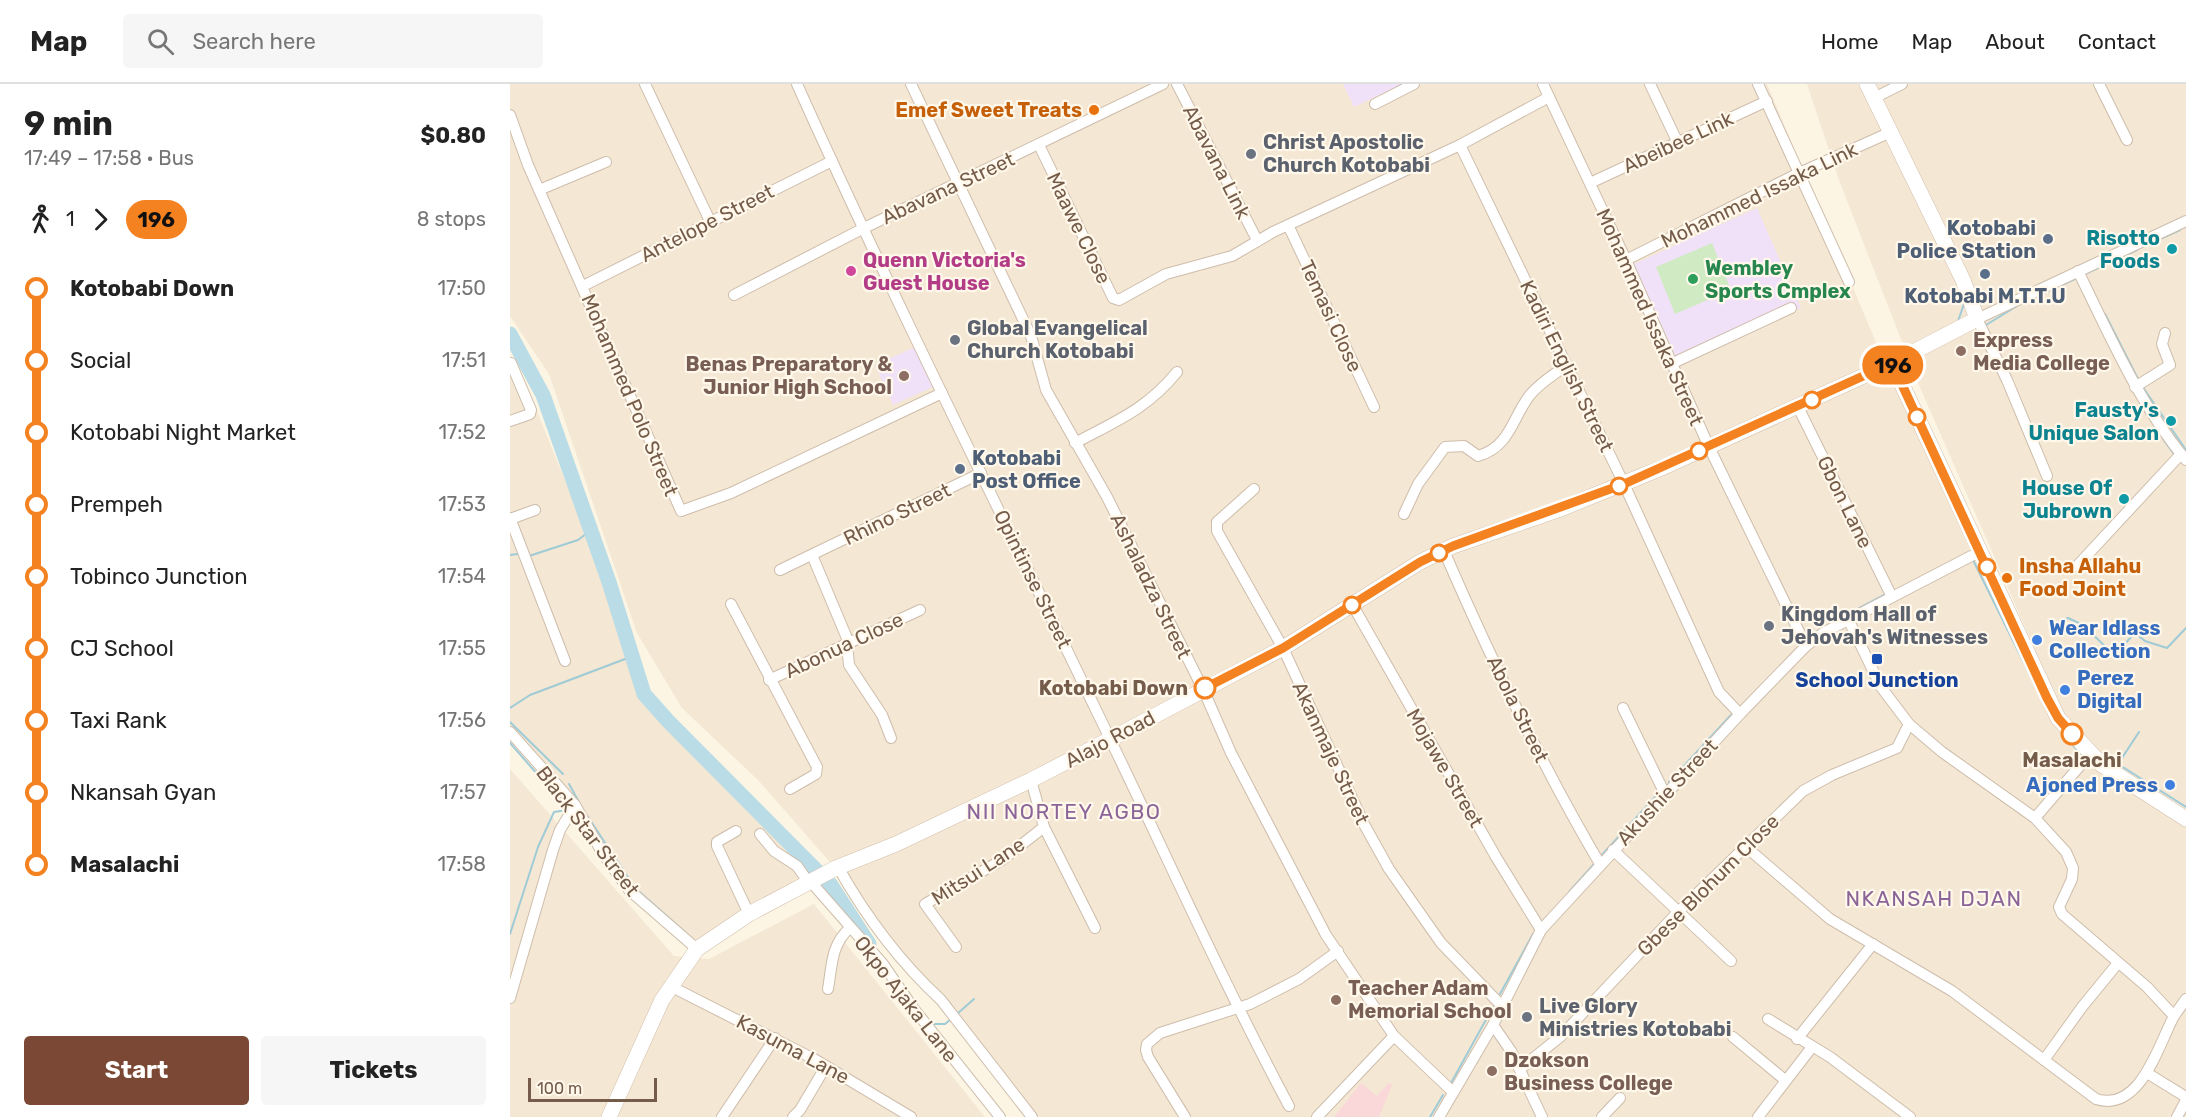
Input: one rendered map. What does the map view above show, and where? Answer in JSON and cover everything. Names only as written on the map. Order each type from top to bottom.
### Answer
[{"type":"street","points":[[645,84],[710,221]]},
{"type":"street","name":"Opintinse Street","points":[[797,84],[942,393],[1238,1010],[1289,1106]]},
{"type":"street","name":"Ashaladza Street","points":[[911,84],[1030,336],[1046,390],[1107,497],[1203,689],[1231,753],[1326,934],[1394,1036],[1453,1092]]},
{"type":"street","name":"Abavana Street","points":[[734,295],[864,228],[1163,84]]},
{"type":"street","name":"Abavana Link","points":[[1177,84],[1257,240]]},
{"type":"street","points":[[1375,104],[1414,84]]},
{"type":"street","name":"Mohammed Issaka Street","points":[[1543,84],[1673,363],[1708,447],[1806,646]]},
{"type":"street","points":[[1650,84],[1677,141]]},
{"type":"street","points":[[1758,84],[1850,282]]},
{"type":"street","points":[[1902,84],[1870,91],[1963,279],[1977,319],[2007,380],[2047,476]]},
{"type":"street","points":[[2099,84],[2127,140]]},
{"type":"street","points":[[1257,240],[1460,145],[1549,98]]},
{"type":"street","name":"Abeibee Link","points":[[1590,183],[1767,101]]},
{"type":"street","name":"Mohammed Polo Street","points":[[510,115],[513,135],[583,286],[681,511],[731,493],[942,393]]},
{"type":"street","name":"Mohammed Issaka Link","points":[[1626,260],[1799,173],[1891,132]]},
{"type":"street","name":"Maawe Close","points":[[1040,145],[1116,300],[1123,299],[1166,274],[1232,256],[1257,240]]},
{"type":"street","name":"Kadiri English Street","points":[[1460,145],[1624,484],[1719,692],[1740,714]]},
{"type":"street","name":"Antelope Street","points":[[583,286],[832,161]]},
{"type":"street","points":[[540,190],[606,162]]},
{"type":"street","points":[[1977,319],[2186,221]]},
{"type":"street","name":"Temasi Close","points":[[1288,225],[1374,407]]},
{"type":"street","points":[[2077,566],[2183,457],[2135,387],[2078,271]]},
{"type":"street","points":[[1673,363],[1791,308]]},
{"type":"street","name":"Alajo Road","points":[[609,1117],[647,1029],[697,950],[749,914],[837,868],[896,844],[1109,740],[1283,648],[1395,576],[1444,550],[1624,484],[1798,407],[1892,363],[1977,319]]},
{"type":"street","points":[[2135,387],[2170,365],[2163,344],[2164,333]]},
{"type":"street","points":[[510,421],[530,414],[531,410],[511,363]]},
{"type":"street","points":[[1892,363],[2052,709],[2090,754],[2125,780],[2186,819]]},
{"type":"street","points":[[1404,513],[1418,484],[1445,447],[1459,445],[1468,448],[1478,456],[1504,442],[1512,430],[1515,415],[1536,388],[1566,366]]},
{"type":"street","points":[[1075,443],[1148,403],[1177,372]]},
{"type":"street","name":"Gbon Lane","points":[[1798,407],[1892,597]]},
{"type":"street","name":"Rhino Street","points":[[780,570],[981,473]]},
{"type":"street","name":"Akanmaje Street","points":[[1254,489],[1217,522],[1217,531],[1283,648],[1365,826],[1389,869],[1441,943],[1502,1006]]},
{"type":"street","points":[[535,510],[510,518],[565,661]]},
{"type":"street","name":"Abola Street","points":[[1444,550],[1506,685],[1575,823],[1600,864]]},
{"type":"street","name":"Akushie Street","points":[[1440,1117],[1493,1025],[1541,930],[1740,714],[1806,646],[1848,619],[1979,552]]},
{"type":"street","points":[[812,555],[848,644],[849,665],[882,715],[891,738]]},
{"type":"street","points":[[731,604],[816,767],[816,774],[790,789]]},
{"type":"street","name":"Mojawe Street","points":[[1352,604],[1496,857],[1541,930]]},
{"type":"street","name":"Abonua Close","points":[[769,680],[920,610]]},
{"type":"street","points":[[1848,619],[1881,687],[1909,724],[1950,758],[2036,818],[2066,852],[2073,868],[2072,879],[2059,907],[2062,914],[2146,987],[2174,1016]]},
{"type":"street","points":[[1623,708],[1665,794]]},
{"type":"street","name":"Gbese Blohum Close","points":[[1520,1069],[1561,1036],[1678,912],[1809,787],[1897,748],[1909,724]]},
{"type":"street","name":"Black Star Street","points":[[510,732],[574,805],[628,890],[697,950]]},
{"type":"street","points":[[2036,818],[2090,754]]},
{"type":"street","points":[[1031,780],[1044,827],[1095,928]]},
{"type":"street","points":[[510,998],[553,850],[560,830],[574,805]]},
{"type":"street","name":"Mitsui Lane","points":[[956,947],[925,903],[1002,860],[1044,827]]},
{"type":"street","points":[[736,831],[717,842],[717,846],[749,914]]},
{"type":"street","name":"Okpo Ajaka Lane","points":[[760,834],[774,851],[794,863],[883,964],[914,1009],[1000,1117]]},
{"type":"street","points":[[1745,846],[1830,919],[1952,991],[2096,1099],[2107,1102],[2127,1096],[2147,1074],[2174,1016],[2186,999]]},
{"type":"street","points":[[1613,850],[1731,961]]},
{"type":"street","points":[[837,868],[858,903],[927,987],[941,1000],[1032,1117]]},
{"type":"street","points":[[828,989],[834,949],[839,938],[850,928]]},
{"type":"street","points":[[1797,1039],[1873,944]]},
{"type":"street","points":[[1185,1117],[1148,1057],[1147,1044],[1160,1033],[1238,1010],[1299,979],[1338,951]]},
{"type":"street","points":[[2044,1060],[2082,1007],[2118,963]]},
{"type":"street","name":"Kasuma Lane","points":[[672,987],[775,1038],[911,1117]]},
{"type":"street","points":[[1768,1019],[1812,1047],[1910,1117]]},
{"type":"street","points":[[1493,1025],[1520,1069],[1542,1117]]},
{"type":"street","points":[[1317,1117],[1394,1036]]},
{"type":"street","points":[[1733,1037],[1785,1080]]},
{"type":"street","points":[[722,1117],[775,1038]]},
{"type":"street","points":[[1758,1117],[1812,1047]]},
{"type":"street","points":[[793,1117],[800,1110],[826,1066]]},
{"type":"street","points":[[2147,1074],[2186,1098],[2177,1117]]},
{"type":"street","points":[[1602,1117],[1620,1098]]},
{"type":"shaded area","points":[[510,84],[1767,84],[1886,366],[2055,724],[2186,821],[2186,1117],[1038,1117],[958,1023],[857,893],[759,781],[682,708],[637,633],[549,374],[510,316]]},
{"type":"shaded area","points":[[1343,84],[1402,84],[1354,107]]},
{"type":"shaded area","points":[[1807,84],[2186,84],[2186,811],[2073,736],[1918,383],[1839,180]]},
{"type":"shaded area","points":[[1757,208],[1801,308],[1679,364],[1634,264]]},
{"type":"shaded area","name":"Benas Preparatory & Junior High School","points":[[915,347],[933,387],[893,405],[875,365]]},
{"type":"shaded area","points":[[510,356],[521,372],[662,719],[812,877],[695,948],[630,887],[565,801],[510,736]]},
{"type":"shaded area","points":[[510,769],[674,956],[709,959],[814,904],[985,1117],[510,1117]]},
{"type":"shaded area","points":[[1361,1083],[1377,1096],[1389,1083],[1392,1085],[1379,1117],[1334,1117]]},
{"type":"green space","name":"Wembley Sports Cmplex","points":[[1712,243],[1731,290],[1675,314],[1656,267]]},
{"type":"waterway","points":[[2147,245],[2180,230]]},
{"type":"waterway","points":[[2085,274],[2137,250]]},
{"type":"waterway","points":[[2036,297],[2077,278]]},
{"type":"waterway","points":[[1958,321],[1964,304]]},
{"type":"waterway","points":[[1986,325],[2017,306]]},
{"type":"waterway","points":[[2105,314],[2139,381]]},
{"type":"waterway","points":[[510,334],[543,395],[609,582],[644,694],[831,885],[869,944]]},
{"type":"waterway","points":[[2142,386],[2186,450]]},
{"type":"waterway","points":[[2163,439],[2174,454]]},
{"type":"waterway","points":[[529,556],[578,540],[591,530]]},
{"type":"waterway","points":[[510,555],[518,554]]},
{"type":"waterway","points":[[1973,560],[2033,681]]},
{"type":"waterway","points":[[1833,622],[1886,594]]},
{"type":"waterway","points":[[2053,624],[2068,618],[2083,625],[2112,653],[2117,648],[2119,650],[2135,633],[2145,641],[2167,648],[2186,628]]},
{"type":"waterway","points":[[510,708],[530,695],[633,656]]},
{"type":"waterway","points":[[1669,782],[1731,715]]},
{"type":"waterway","points":[[510,722],[563,774]]},
{"type":"waterway","points":[[2139,732],[2118,764],[2186,807]]},
{"type":"waterway","points":[[2068,740],[2082,755]]},
{"type":"waterway","points":[[510,743],[567,808]]},
{"type":"waterway","points":[[569,784],[579,802]]},
{"type":"waterway","points":[[1600,857],[1656,796]]},
{"type":"waterway","points":[[510,934],[538,847],[554,812],[567,810]]},
{"type":"waterway","points":[[588,817],[635,888],[686,933]]},
{"type":"waterway","points":[[1569,892],[1595,863]]},
{"type":"waterway","points":[[1500,994],[1533,934]]},
{"type":"waterway","points":[[957,1014],[974,999]]},
{"type":"waterway","points":[[1451,1083],[1493,1007]]},
{"type":"waterway","points":[[932,1024],[945,1024],[951,1019]]},
{"type":"waterway","points":[[1430,1117],[1443,1095]]},
{"type":"bus line","name":"196","points":[[1205,688],[1283,648],[1395,576],[1453,546],[1558,510],[1624,484],[1892,363],[2052,709],[2072,734]]},
{"type":"place","name":"Emef Sweet Treats","points":[[1094,110]]},
{"type":"place","name":"Christ Apostolic Church Kotobabi","points":[[1251,154]]},
{"type":"place","name":"Kotobabi Police Station","points":[[2048,239]]},
{"type":"place","name":"Risotto Foods","points":[[2172,249]]},
{"type":"place","name":"Quenn Victoria's Guest House","points":[[851,271]]},
{"type":"place","name":"Kotobabi M.T.T.U","points":[[1985,274]]},
{"type":"place","name":"Wembley Sports Cmplex","points":[[1693,279]]},
{"type":"place","name":"Global Evangelical Church Kotobabi","points":[[955,340]]},
{"type":"place","name":"Express Media College","points":[[1961,351]]},
{"type":"place","name":"Benas Preparatory & Junior High School","points":[[904,376]]},
{"type":"place","name":"Fausty's Unique Salon","points":[[2171,421]]},
{"type":"place","name":"Kotobabi Post Office","points":[[960,469]]},
{"type":"place","name":"House Of Jubrown","points":[[2124,499]]},
{"type":"place","name":"Insha Allahu Food Joint","points":[[2007,578]]},
{"type":"place","name":"Kingdom Hall of Jehovah's Witnesses","points":[[1769,626]]},
{"type":"place","name":"Wear Idlass Collection","points":[[2037,640]]},
{"type":"place","name":"School Junction","points":[[1877,659]]},
{"type":"place","name":"Kotobabi Down","points":[[1205,688]]},
{"type":"place","name":"Perez Digital","points":[[2065,690]]},
{"type":"place","name":"Masalachi","points":[[2072,734]]},
{"type":"place","name":"Ajoned Press","points":[[2170,785]]},
{"type":"place","name":"Teacher Adam Memorial School","points":[[1336,1000]]},
{"type":"place","name":"Live Glory Ministries Kotobabi","points":[[1527,1017]]},
{"type":"place","name":"Dzokson Business College","points":[[1492,1071]]},
{"type":"district","name":"NII NORTEY AGBO","points":[[1064,812]]},
{"type":"district","name":"NKANSAH DJAN","points":[[1934,899]]}]
